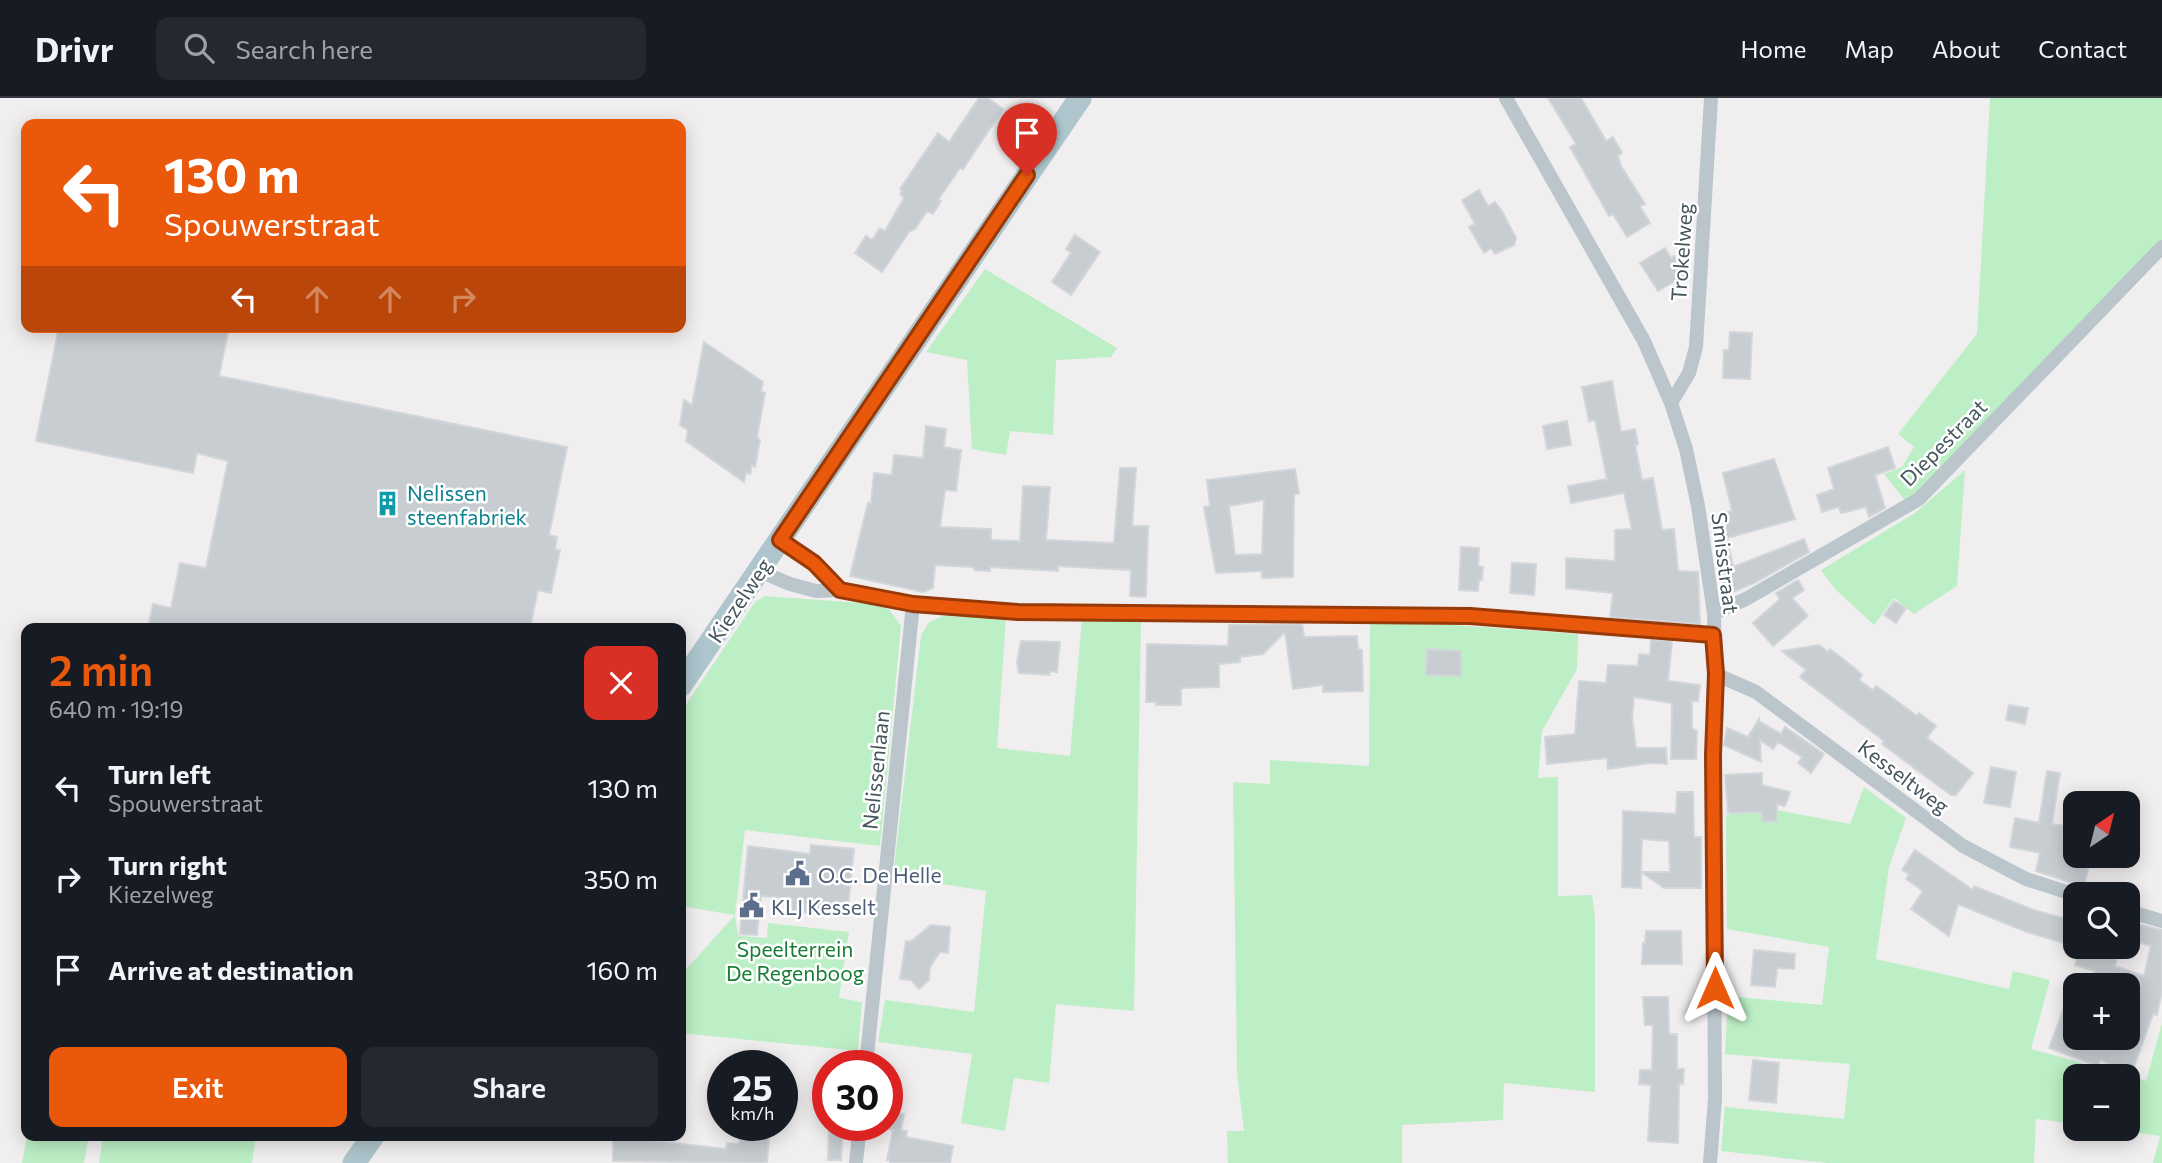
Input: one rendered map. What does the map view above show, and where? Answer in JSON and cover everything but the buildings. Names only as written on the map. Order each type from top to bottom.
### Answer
[{"type":"main road","name":"Kiezelweg","points":[[686,678],[1080,98]]},
{"type":"main road","points":[[362,1161],[371,1141]]},
{"type":"street","name":"Smisstraat","points":[[1506,98],[1644,341],[1671,403],[1686,449],[1696,494],[1714,613],[1716,674],[1713,755],[1715,1099],[1710,1163]]},
{"type":"street","name":"Trokelweg","points":[[1671,403],[1689,373],[1696,347],[1711,98]]},
{"type":"street","name":"Diepestraat","points":[[1714,613],[1746,599],[1919,499],[2162,247]]},
{"type":"street","points":[[780,540],[814,563],[840,590]]},
{"type":"street","points":[[759,571],[816,591],[840,590],[913,604],[1018,612],[1470,616],[1713,635]]},
{"type":"street","name":"Nelissenlaan","points":[[868,1050],[913,604]]},
{"type":"street","name":"Kesseltweg","points":[[1716,674],[1756,692],[1963,846],[2026,879],[2063,891]]},
{"type":"street","points":[[2140,915],[2162,921]]},
{"type":"street","points":[[856,1163],[858,1141]]},
{"type":"green space","points":[[1990,98],[2162,98],[2162,241],[1907,503],[1884,474],[1902,467],[1914,447],[1898,434],[1977,334]]},
{"type":"green space","points":[[985,269],[1117,348],[1111,357],[1056,360],[1053,435],[1010,431],[1006,455],[972,449],[967,360],[926,352]]},
{"type":"green space","points":[[1965,470],[1957,586],[1914,614],[1894,598],[1874,625],[1835,589],[1821,570],[1915,513]]},
{"type":"green space","points":[[765,596],[875,604],[889,609],[901,626],[880,846],[745,830],[735,915],[686,907],[686,705],[755,602]]},
{"type":"green space","points":[[943,616],[1006,618],[997,748],[1070,756],[1082,619],[1141,621],[1134,1011],[1056,1004],[1049,1083],[1014,1078],[1005,1131],[961,1123],[972,1054],[878,1042],[885,1000],[974,1012],[986,891],[893,876],[921,636],[929,622]]},
{"type":"green space","points":[[1370,622],[1578,634],[1577,669],[1542,731],[1538,778],[1558,777],[1558,896],[1592,895],[1595,918],[1595,1092],[1504,1083],[1503,1120],[1402,1125],[1402,1163],[1228,1163],[1227,1131],[1244,1131],[1237,1072],[1233,782],[1270,784],[1270,760],[1369,766]]},
{"type":"green space","points":[[1864,787],[1906,818],[1889,867],[1876,959],[2009,989],[2013,971],[2050,980],[2031,1049],[2085,1064],[2063,1064],[2063,1122],[2036,1119],[2034,1163],[1828,1163],[1721,1151],[1725,1107],[1844,1119],[1850,1064],[1725,1054],[1728,996],[1822,1005],[1829,947],[1727,929],[1726,815],[1772,809],[1850,824]]},
{"type":"green space","name":"Speelterrein De Regenboog","points":[[735,915],[738,935],[741,936],[767,938],[768,923],[849,932],[839,998],[862,1002],[858,1050],[686,1034],[686,969]]},
{"type":"green space","points":[[2162,1023],[2162,1163],[2153,1163],[2160,1136],[2140,1133],[2140,1079],[2146,1081]]},
{"type":"green space","points":[[26,1141],[88,1141],[84,1163],[22,1163]]},
{"type":"green space","points":[[102,1141],[255,1141],[252,1163],[99,1163]]},
{"type":"place","name":"Nelissen steenfabriek","points":[[387,504]]},
{"type":"place","name":"O.C. De Helle","points":[[798,874]]},
{"type":"place","name":"KLJ Kesselt","points":[[751,906]]},
{"type":"route","points":[[1027,175],[780,540],[814,563],[840,590],[913,604],[1018,612],[1470,616],[1713,635],[1716,674],[1713,755],[1715,988]]}]
